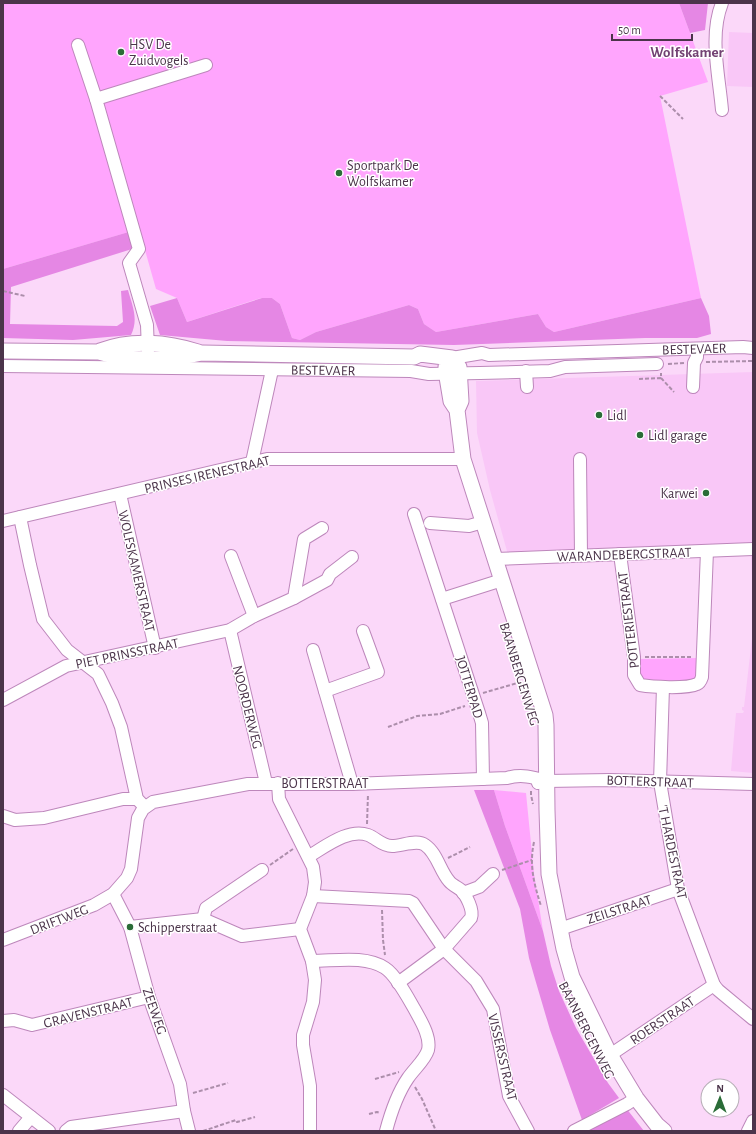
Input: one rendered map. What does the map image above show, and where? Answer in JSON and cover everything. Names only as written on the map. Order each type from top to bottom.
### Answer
[{"type":"main road","name":"BESTEVAER","points":[[3,351],[100,352],[122,357],[148,351],[180,358],[202,354],[414,357],[420,354],[453,368]]},
{"type":"main road","name":"BAANBERGENWEG","points":[[453,368],[461,401],[457,410],[463,459],[488,528],[495,559],[545,715],[549,874],[564,949],[572,977],[610,1055],[636,1098],[657,1125],[664,1131]]},
{"type":"street","points":[[722,3],[718,12],[714,35],[722,110]]},
{"type":"street","points":[[78,44],[96,99],[139,249],[129,263],[147,325],[148,351]]},
{"type":"street","points":[[96,99],[206,65]]},
{"type":"street","name":"BESTEVAER","points":[[3,366],[411,371],[429,374],[453,368],[482,353],[489,356],[750,346]]},
{"type":"street","points":[[693,387],[694,363],[697,357],[697,349]]},
{"type":"street","name":"BESTEVAER","points":[[643,365],[646,350]]},
{"type":"street","name":"BESTEVAER","points":[[453,368],[550,371],[565,367],[657,364]]},
{"type":"street","points":[[252,462],[272,370]]},
{"type":"street","points":[[526,371],[527,387]]},
{"type":"street","name":"PRINSES IRENESTRAAT","points":[[3,521],[267,459],[463,459]]},
{"type":"street","points":[[580,459],[581,555]]},
{"type":"street","name":"WOLFSKAMERSTRAAT","points":[[120,494],[155,648]]},
{"type":"street","name":"JOTTERPAD","points":[[414,514],[482,723],[483,779]]},
{"type":"street","points":[[20,517],[30,565],[44,619],[67,650],[98,674],[112,702],[121,727],[141,803],[131,869],[127,878],[114,894]]},
{"type":"street","points":[[430,523],[488,528]]},
{"type":"street","points":[[294,598],[304,539],[322,528]]},
{"type":"street","name":"WARANDEBERGSTRAAT","points":[[495,559],[753,549]]},
{"type":"street","points":[[663,687],[690,687],[699,683],[702,677],[707,551]]},
{"type":"street","name":"POTTERIESTRAAT","points":[[620,554],[634,657],[634,675],[640,685],[663,687]]},
{"type":"street","points":[[231,556],[254,616]]},
{"type":"street","name":"PIET PRINSSTRAAT","points":[[3,700],[66,666],[155,648],[230,630],[254,616],[294,598],[327,580],[330,574],[352,557]]},
{"type":"street","points":[[442,599],[502,580]]},
{"type":"street","name":"NOORDERWEG","points":[[230,630],[272,783],[301,843],[309,856],[313,867],[315,882],[313,896],[300,929]]},
{"type":"street","points":[[325,691],[378,672],[363,630]]},
{"type":"street","points":[[313,650],[352,784]]},
{"type":"street","name":"'T HARDESTRAAT","points":[[663,687],[660,782],[678,889],[714,985],[753,1019]]},
{"type":"street","name":"BOTTERSTRAAT","points":[[3,816],[15,820],[44,818],[123,799],[141,803],[153,802],[248,784],[352,784],[531,776],[546,781]]},
{"type":"street","name":"BOTTERSTRAAT","points":[[507,778],[512,782],[531,784],[546,781],[610,780],[753,784]]},
{"type":"street","points":[[309,856],[343,837],[355,834],[367,835],[382,844],[392,846],[418,843],[424,844],[430,849],[449,881],[463,893],[472,914],[471,918],[444,949],[398,983]]},
{"type":"street","points":[[203,919],[206,908],[262,870]]},
{"type":"street","points":[[463,893],[479,887],[493,874]]},
{"type":"street","name":"ZEILSTRAAT","points":[[560,929],[678,889]]},
{"type":"street","name":"ZEEWEG","points":[[114,894],[130,927],[149,997],[180,1084],[189,1131]]},
{"type":"street","name":"DRIFTWEG","points":[[3,940],[94,905],[114,894]]},
{"type":"street","name":"VISSERSSTRAAT","points":[[313,896],[409,901],[413,903],[444,949],[476,982],[493,1009],[509,1096],[528,1131]]},
{"type":"street","points":[[130,927],[203,919],[242,936],[300,929],[312,961],[315,980],[313,1002],[303,1035],[303,1044],[310,1086],[310,1131]]},
{"type":"street","points":[[312,961],[360,960],[385,968],[398,983],[423,1023],[427,1037],[428,1050],[408,1077],[396,1098],[386,1131]]},
{"type":"street","name":"ROERSTRAAT","points":[[610,1055],[714,985]]},
{"type":"street","name":"GRAVENSTRAAT","points":[[3,1021],[14,1020],[32,1025],[149,997]]},
{"type":"street","points":[[3,1095],[49,1131]]},
{"type":"street","points":[[574,1131],[636,1098]]},
{"type":"street","points":[[66,1131],[71,1127],[184,1111]]},
{"type":"street","points":[[19,1131],[31,1116]]},
{"type":"street","points":[[748,1131],[753,1121]]},
{"type":"path","points":[[660,96],[683,119]]},
{"type":"path","points":[[3,291],[25,296]]},
{"type":"path","points":[[661,378],[674,392]]},
{"type":"path","points":[[634,657],[703,657]]},
{"type":"path","points":[[388,727],[417,716],[440,714],[524,681]]},
{"type":"path","points":[[367,835],[368,783]]},
{"type":"path","points":[[531,784],[531,795],[535,810]]},
{"type":"path","points":[[534,842],[531,856],[534,884],[543,911]]},
{"type":"path","points":[[262,870],[301,843]]},
{"type":"path","points":[[456,854],[470,847]]},
{"type":"path","points":[[514,866],[532,860]]},
{"type":"path","points":[[382,900],[383,940],[386,958],[385,968]]},
{"type":"path","points":[[182,1096],[228,1083]]},
{"type":"path","points":[[203,1131],[223,1126],[223,1124],[236,1120],[237,1122],[255,1117]]},
{"type":"shaded area","name":"Sportpark De Wolfskamer","points":[[3,3],[679,3],[708,82],[660,96],[701,298],[554,332],[546,327],[538,314],[436,332],[424,324],[418,309],[409,305],[316,332],[300,340],[292,338],[280,304],[272,298],[261,298],[187,322],[177,298],[156,289],[139,229],[3,269]]},
{"type":"shaded area","points":[[679,3],[708,3],[705,30],[690,33]]},
{"type":"shaded area","points":[[729,32],[753,33],[753,87],[727,86]]},
{"type":"shaded area","points":[[132,231],[132,249],[11,287],[10,324],[117,326],[123,322],[121,291],[128,290],[135,318],[131,335],[73,340],[3,338],[3,269]]},
{"type":"shaded area","points":[[177,298],[187,322],[262,298],[272,298],[280,304],[292,338],[300,340],[316,332],[409,305],[418,309],[424,324],[436,332],[538,314],[546,327],[554,332],[701,298],[709,316],[711,334],[697,338],[645,338],[454,345],[227,341],[160,335],[150,306]]},
{"type":"shaded area","points":[[753,372],[753,602],[751,554],[510,562],[490,490],[477,433],[476,381]]},
{"type":"shaded area","points":[[753,630],[753,773],[731,771],[736,713],[743,713],[744,711],[742,710],[742,707],[744,707]]},
{"type":"shaded area","points":[[699,658],[699,676],[691,684],[640,681],[638,659]]},
{"type":"shaded area","points":[[474,790],[494,790],[505,826],[543,931],[551,966],[559,991],[576,1028],[608,1083],[619,1098],[582,1120],[550,1030],[535,979],[529,958],[520,909]]},
{"type":"shaded area","points":[[494,790],[526,793],[534,874],[543,931],[505,826]]},
{"type":"shaded area","points":[[626,1108],[644,1131],[583,1131]]},
{"type":"place","name":"HSV De Zuidvogels","points":[[121,52]]},
{"type":"place","name":"Sportpark De Wolfskamer","points":[[339,173]]},
{"type":"place","name":"Lidl","points":[[599,415]]},
{"type":"place","name":"Lidl garage","points":[[640,435]]},
{"type":"place","name":"Karwei","points":[[706,493]]},
{"type":"place","name":"Schipperstraat","points":[[130,927]]},
{"type":"district","name":"Wolfskamer","points":[[687,52]]}]
